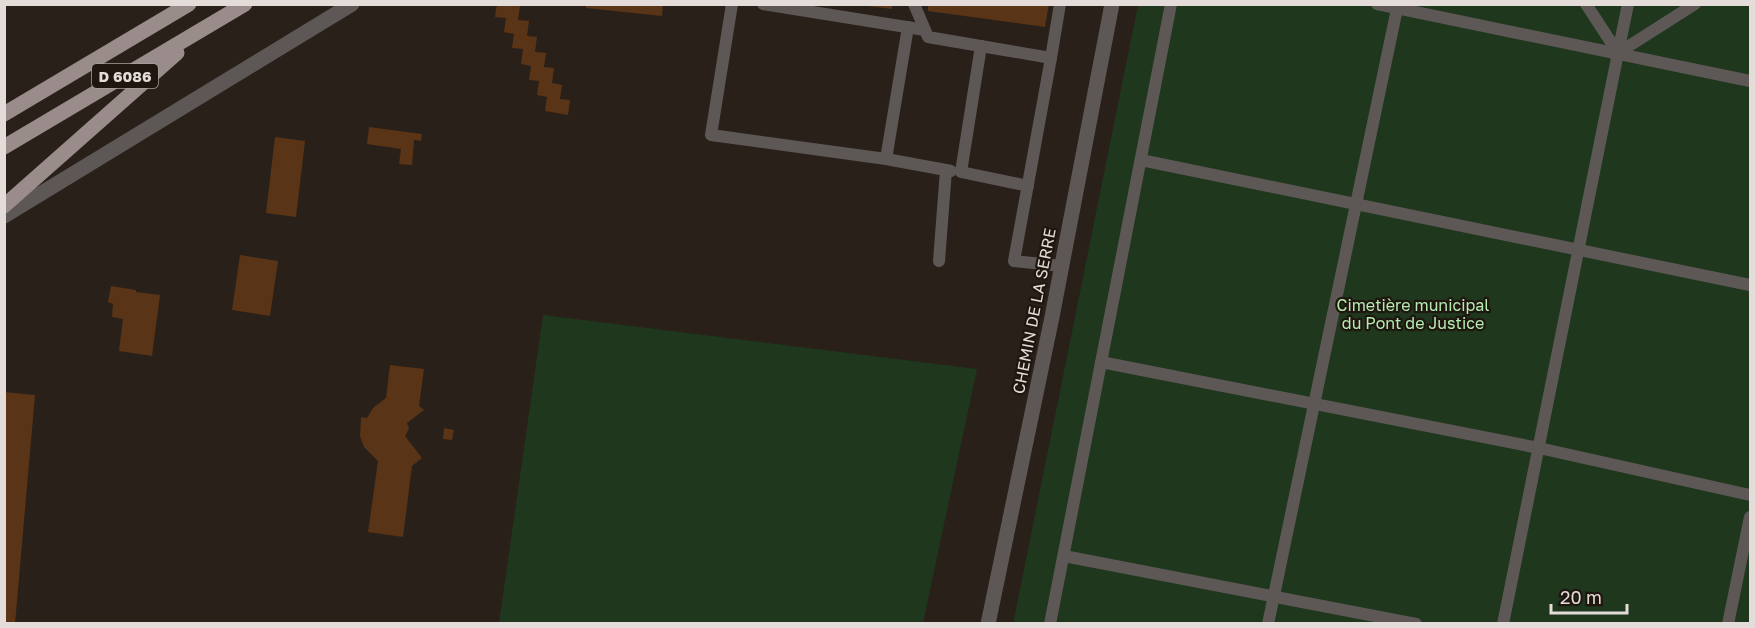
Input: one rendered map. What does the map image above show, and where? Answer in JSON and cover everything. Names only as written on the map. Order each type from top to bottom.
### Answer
[{"type":"main road","name":"D 6086","points":[[4,114],[189,4]]},
{"type":"main road","name":"D 6086","points":[[4,147],[245,4]]},
{"type":"main road","points":[[4,206],[205,29]]},
{"type":"street","points":[[4,216],[352,4]]},
{"type":"street","name":"CHEMIN DE LA SERRE","points":[[988,624],[1062,266],[1112,4]]},
{"type":"lane","points":[[732,4],[711,135],[886,159],[1028,186]]},
{"type":"lane","points":[[763,4],[925,30]]},
{"type":"lane","points":[[914,4],[928,37],[1051,58]]},
{"type":"lane","points":[[1060,4],[1014,261],[1062,266]]},
{"type":"lane","points":[[1050,624],[1171,4]]},
{"type":"lane","points":[[1377,4],[1750,81]]},
{"type":"lane","points":[[1586,4],[1618,53]]},
{"type":"lane","points":[[1503,624],[1628,4]]},
{"type":"lane","points":[[1618,53],[1695,4]]},
{"type":"lane","points":[[1268,624],[1398,7]]},
{"type":"lane","points":[[886,159],[908,27]]},
{"type":"lane","points":[[961,172],[981,46]]},
{"type":"lane","points":[[1141,160],[1750,285]]},
{"type":"lane","points":[[939,261],[946,170]]},
{"type":"lane","points":[[1101,362],[1539,448],[1750,495]]},
{"type":"lane","points":[[1728,624],[1750,517]]},
{"type":"lane","points":[[1064,556],[1416,624]]},
{"type":"green space","name":"Cimetière municipal du Pont de Justice","points":[[1138,5],[1750,5],[1750,623],[1013,624]]},
{"type":"green space","points":[[543,315],[977,369],[923,623],[499,623]]},
{"type":"building","points":[[497,4],[520,6],[518,20],[529,21],[527,36],[537,37],[535,52],[546,53],[544,67],[554,68],[552,83],[562,85],[560,99],[570,100],[568,115],[545,111],[547,97],[537,95],[539,81],[529,80],[531,66],[521,64],[523,49],[512,48],[514,34],[504,32],[506,18],[495,17]]},
{"type":"building","points":[[586,4],[663,4],[662,16],[586,8]]},
{"type":"building","points":[[868,4],[892,4],[892,9],[868,6]]},
{"type":"building","points":[[928,4],[1049,4],[1045,27],[928,11]]},
{"type":"building","points":[[369,127],[422,134],[421,141],[414,140],[412,165],[399,164],[401,149],[367,144]]},
{"type":"building","points":[[275,137],[305,141],[296,217],[266,213]]},
{"type":"building","points":[[240,255],[278,261],[270,316],[232,310]]},
{"type":"building","points":[[111,286],[160,295],[152,356],[119,351],[123,319],[112,317],[113,304],[108,302]]},
{"type":"building","points":[[390,365],[424,369],[419,406],[424,410],[407,423],[409,429],[405,436],[422,458],[412,466],[403,537],[368,532],[378,461],[364,447],[360,436],[361,417],[367,418],[373,408],[386,398]]},
{"type":"building","points":[[4,392],[35,395],[15,624],[4,624]]},
{"type":"building","points":[[444,428],[454,430],[452,440],[443,439]]}]
